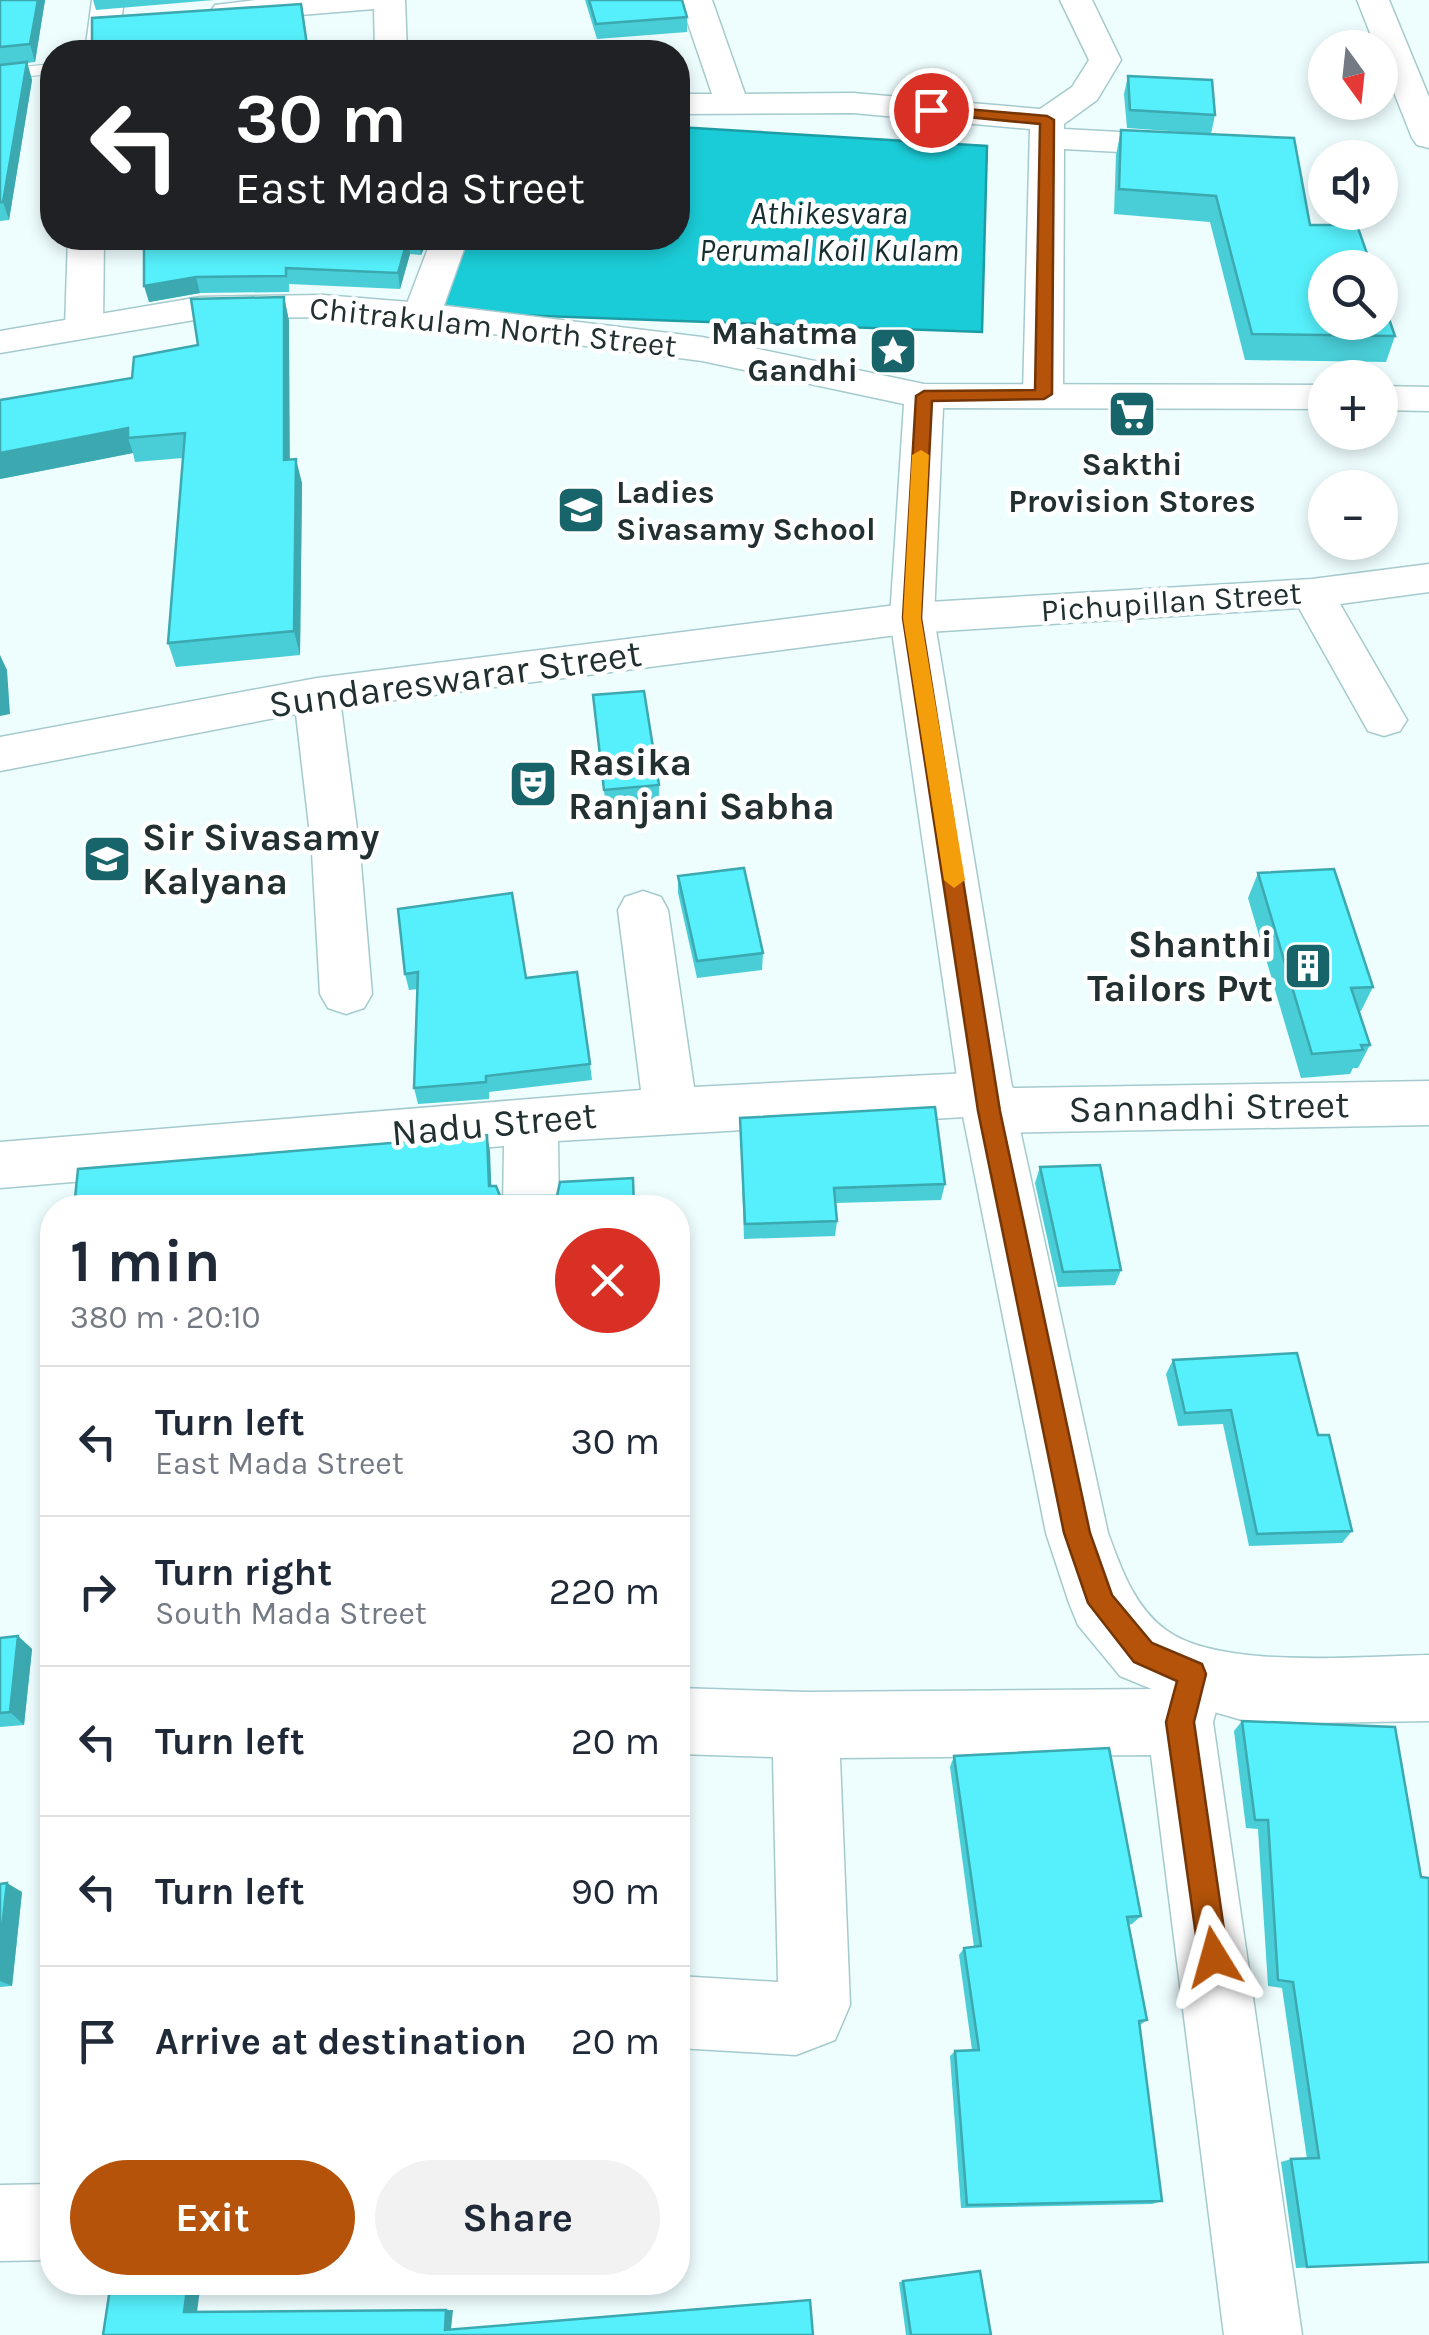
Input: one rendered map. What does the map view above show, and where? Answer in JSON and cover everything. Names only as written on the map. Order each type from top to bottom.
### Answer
[{"type":"street","points":[[200,14],[372,0]]},
{"type":"street","points":[[389,0],[391,40]]},
{"type":"street","points":[[696,0],[732,105]]},
{"type":"street","points":[[1044,394],[1047,129],[1086,94],[1105,60],[1076,0]]},
{"type":"street","points":[[1373,0],[1429,138]]},
{"type":"street","points":[[105,25],[143,19]]},
{"type":"street","points":[[690,104],[853,104],[1204,146]]},
{"type":"street","points":[[84,327],[86,250]]},
{"type":"street","points":[[422,314],[446,250]]},
{"type":"street","name":"Chitrakulam North Street","points":[[0,342],[200,308],[323,306],[422,314],[702,349],[924,396],[1308,397]]},
{"type":"street","points":[[924,396],[912,618],[989,1103],[1077,1533],[1101,1603],[1186,1698],[1263,2335]]},
{"type":"street","points":[[1398,398],[1429,399]]},
{"type":"street","name":"Pichupillan Street","points":[[912,618],[1312,593],[1428,580]]},
{"type":"street","points":[[1312,593],[1384,720]]},
{"type":"street","name":"Sundareswarar Street","points":[[0,754],[317,694],[912,618]]},
{"type":"street","points":[[317,694],[336,852],[346,994]]},
{"type":"street","points":[[643,910],[670,1110]]},
{"type":"street","name":"Sannadhi Street","points":[[989,1103],[1429,1103]]},
{"type":"street","name":"Nadu Street","points":[[0,1165],[670,1110],[989,1103]]},
{"type":"street","points":[[531,1121],[531,1195]]},
{"type":"street","points":[[690,1721],[806,1725],[1256,1691],[1429,1688]]},
{"type":"street","points":[[690,2013],[796,2019],[809,2014],[814,2005],[806,1725]]},
{"type":"street","points":[[0,2223],[40,2222]]},
{"type":"lane","points":[[0,74],[40,70]]},
{"type":"water","name":"Athikesvara Perumal Koil Kulam","points":[[690,128],[987,146],[982,332],[434,312],[457,250],[690,250]]},
{"type":"building","points":[[0,0],[38,0],[30,44],[0,47]]},
{"type":"building","points":[[589,0],[682,0],[687,17],[596,24]]},
{"type":"building","points":[[301,4],[306,40],[92,40],[92,18]]},
{"type":"building","points":[[27,62],[3,202],[0,202],[0,65]]},
{"type":"building","points":[[1128,76],[1212,80],[1215,115],[1130,110]]},
{"type":"building","points":[[1121,130],[1294,138],[1308,230],[1359,230],[1366,250],[1308,250],[1308,335],[1252,334],[1216,196],[1119,189]]},
{"type":"building","points":[[144,250],[405,250],[398,273],[286,268],[286,276],[196,277],[144,286]]},
{"type":"building","points":[[284,297],[284,460],[296,459],[294,631],[168,643],[185,433],[128,438],[128,428],[0,453],[0,400],[132,378],[134,357],[198,345],[191,299]]},
{"type":"building","points":[[644,691],[659,785],[604,790],[593,695]]},
{"type":"building","points":[[744,868],[763,953],[697,961],[678,876]]},
{"type":"building","name":"Shanthi Tailors Pvt","points":[[1334,869],[1373,987],[1351,988],[1370,1045],[1361,1045],[1363,1050],[1312,1054],[1258,873]]},
{"type":"building","points":[[512,893],[526,978],[577,972],[590,1064],[486,1076],[486,1082],[414,1088],[418,972],[405,974],[398,909]]},
{"type":"building","points":[[935,1107],[945,1184],[834,1188],[837,1221],[745,1224],[740,1118]]},
{"type":"building","points":[[487,1135],[489,1186],[496,1186],[500,1195],[75,1195],[78,1169]]},
{"type":"building","points":[[1100,1165],[1121,1270],[1063,1272],[1040,1167]]},
{"type":"building","points":[[633,1178],[634,1195],[557,1195],[560,1182]]},
{"type":"building","points":[[1297,1353],[1318,1435],[1329,1435],[1352,1531],[1257,1534],[1231,1410],[1185,1413],[1173,1360]]},
{"type":"building","points":[[18,1636],[10,1712],[0,1713],[0,1638]]},
{"type":"building","points":[[1242,1721],[1395,1727],[1421,1877],[1429,1878],[1429,2262],[1307,2267],[1291,2159],[1319,2158],[1293,1982],[1278,1980],[1268,1820],[1255,1820]]},
{"type":"building","points":[[1109,1748],[1141,1916],[1127,1917],[1147,2020],[1139,2021],[1162,2201],[967,2205],[955,2051],[979,2050],[964,1948],[981,1946],[954,1756]]},
{"type":"building","points":[[7,1883],[0,1946],[0,1884]]},
{"type":"building","points":[[980,2271],[991,2335],[911,2335],[903,2281]]},
{"type":"building","points":[[109,2295],[186,2295],[184,2312],[446,2310],[445,2330],[810,2300],[813,2335],[103,2335]]},
{"type":"slow traffic","points":[[921,455],[912,618],[954,880]]},
{"type":"place","name":"Mahatma Gandhi","points":[[893,351]]},
{"type":"place","name":"Sakthi Provision Stores","points":[[1132,414]]},
{"type":"place","name":"Ladies Sivasamy School","points":[[581,510]]},
{"type":"place","name":"Rasika Ranjani Sabha","points":[[533,784]]},
{"type":"place","name":"Sir Sivasamy Kalyana","points":[[107,859]]},
{"type":"place","name":"Shanthi Tailors Pvt","points":[[1308,966]]},
{"type":"route","points":[[931,110],[1047,120],[1044,394],[924,396],[912,618],[989,1111],[1077,1533],[1101,1603],[1143,1653],[1193,1674],[1180,1722],[1214,1957]]}]
